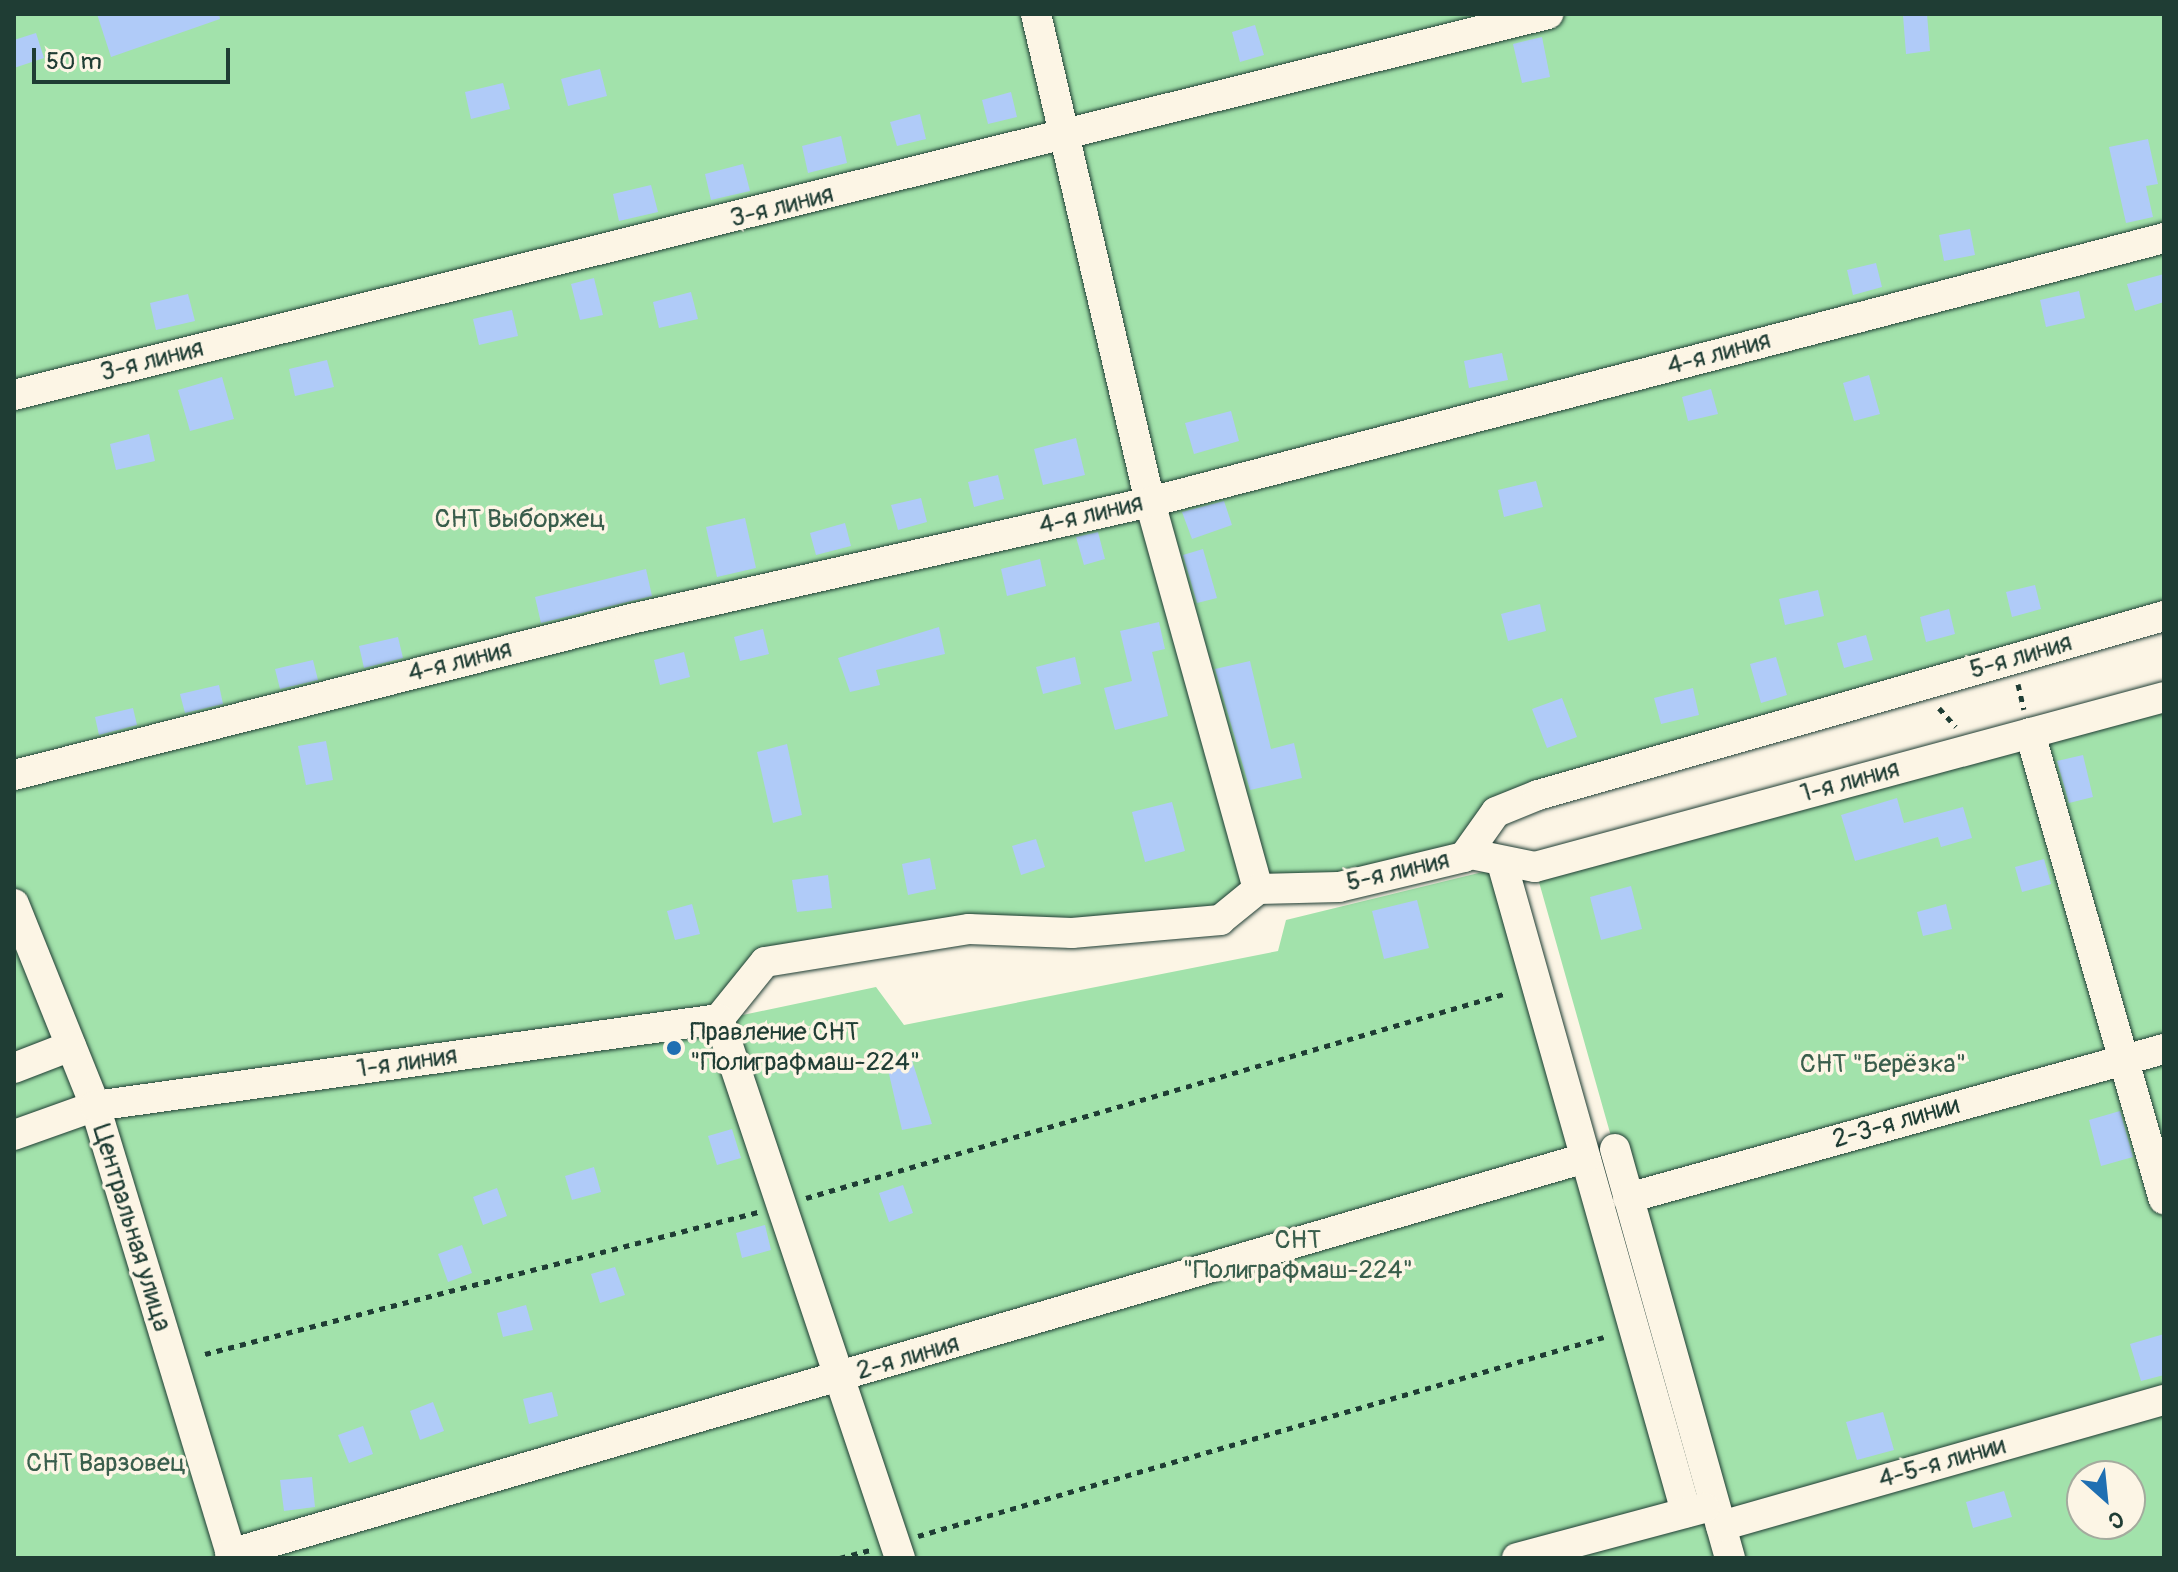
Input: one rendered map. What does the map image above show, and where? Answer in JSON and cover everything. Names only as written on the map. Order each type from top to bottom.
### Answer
[{"type":"street","points":[[898,1550],[778,1207],[719,1019],[765,962],[969,929],[1101,932],[1220,920],[1258,889],[1150,502],[1036,14]]},
{"type":"street","name":"3-я линия","points":[[14,395],[1066,137],[1548,14]]},
{"type":"street","name":"4-я линия","points":[[14,775],[631,619],[1150,502],[2164,238]]},
{"type":"street","name":"5-я линия","points":[[1258,889],[1339,887],[1471,854],[1496,812],[1538,795],[2164,616]]},
{"type":"street","name":"1-я линия","points":[[1502,863],[1535,867],[2164,697]]},
{"type":"street","points":[[2030,733],[2164,1199]]},
{"type":"street","points":[[1471,854],[1502,863],[1585,1158],[1707,1514],[1730,1558]]},
{"type":"street","name":"Центральная улица","points":[[14,904],[95,1106],[231,1556]]},
{"type":"street","name":"1-я линия","points":[[14,1135],[95,1106],[719,1019]]},
{"type":"street","points":[[14,1068],[71,1046]]},
{"type":"street","name":"2-3-я линии","points":[[1628,1198],[2164,1049]]},
{"type":"street","points":[[1615,1149],[1707,1514]]},
{"type":"street","name":"2-я линия","points":[[231,1556],[1585,1158]]},
{"type":"street","name":"4-5-я линии","points":[[1707,1514],[2164,1400]]},
{"type":"street","points":[[1517,1558],[1707,1514]]},
{"type":"path","points":[[2012,660],[2030,733]]},
{"type":"path","points":[[1938,681],[1936,704],[1959,732],[1957,753]]},
{"type":"path","points":[[205,1354],[778,1207],[1507,993]]},
{"type":"path","points":[[840,1558],[898,1550],[1604,1337]]},
{"type":"green space","points":[[14,14],[2164,14],[2164,617],[1497,812],[1476,845],[1275,887],[1230,915],[765,962],[738,1016],[876,987],[904,1025],[1278,951],[1286,920],[1503,867],[1683,1513],[1716,1507],[1537,875],[2164,697],[2164,1558],[14,1558]]},
{"type":"building","points":[[97,14],[219,14],[220,19],[111,57]]},
{"type":"building","points":[[1927,14],[1930,51],[1906,54],[1903,15]]},
{"type":"building","points":[[1255,25],[1264,55],[1240,62],[1232,32]]},
{"type":"building","points":[[36,33],[44,58],[14,68],[14,40]]},
{"type":"building","points":[[1542,37],[1550,77],[1522,83],[1513,44]]},
{"type":"building","points":[[600,69],[607,96],[568,106],[561,79]]},
{"type":"building","points":[[503,83],[510,109],[471,119],[465,92]]},
{"type":"building","points":[[1011,92],[1017,117],[988,124],[982,100]]},
{"type":"building","points":[[920,114],[926,139],[897,146],[890,122]]},
{"type":"building","points":[[841,136],[847,163],[808,173],[802,146]]},
{"type":"building","points":[[2148,139],[2158,184],[2146,186],[2153,217],[2126,223],[2109,147]]},
{"type":"building","points":[[743,164],[750,191],[711,200],[705,174]]},
{"type":"building","points":[[651,185],[658,212],[619,221],[613,194]]},
{"type":"building","points":[[1970,229],[1975,255],[1944,261],[1939,235]]},
{"type":"building","points":[[1876,263],[1882,287],[1853,295],[1847,270]]},
{"type":"building","points":[[2164,274],[2164,302],[2135,311],[2127,284]]},
{"type":"building","points":[[594,278],[603,315],[580,320],[571,284]]},
{"type":"building","points":[[2079,291],[2085,318],[2046,327],[2040,300]]},
{"type":"building","points":[[691,292],[698,319],[659,328],[653,302]]},
{"type":"building","points":[[188,294],[195,321],[156,330],[150,303]]},
{"type":"building","points":[[512,310],[518,336],[479,345],[473,319]]},
{"type":"building","points":[[1502,353],[1508,380],[1469,388],[1464,361]]},
{"type":"building","points":[[327,360],[334,387],[295,396],[289,369]]},
{"type":"building","points":[[1869,375],[1880,414],[1854,421],[1843,383]]},
{"type":"building","points":[[222,377],[234,419],[190,431],[178,390]]},
{"type":"building","points":[[1711,389],[1718,414],[1688,421],[1682,397]]},
{"type":"building","points":[[1231,411],[1239,441],[1194,454],[1185,423]]},
{"type":"building","points":[[149,434],[155,461],[116,470],[110,444]]},
{"type":"building","points":[[1076,438],[1085,475],[1043,485],[1034,449]]},
{"type":"building","points":[[998,475],[1004,499],[974,507],[968,482]]},
{"type":"building","points":[[1536,481],[1543,507],[1504,517],[1498,490]]},
{"type":"building","points":[[921,498],[927,522],[898,530],[891,505]]},
{"type":"building","points":[[1224,501],[1232,525],[1192,539],[1182,512]]},
{"type":"building","points":[[745,518],[756,568],[717,577],[706,527]]},
{"type":"building","points":[[845,523],[851,546],[816,555],[810,533]]},
{"type":"building","points":[[1098,532],[1105,559],[1084,565],[1076,537]]},
{"type":"building","points":[[1203,549],[1217,598],[1197,603],[1183,555]]},
{"type":"building","points":[[1040,559],[1046,586],[1007,596],[1001,569]]},
{"type":"building","points":[[646,569],[652,596],[541,623],[535,597]]},
{"type":"building","points":[[2035,585],[2041,609],[2012,617],[2006,592]]},
{"type":"building","points":[[1818,590],[1824,616],[1785,625],[1779,599]]},
{"type":"building","points":[[1540,604],[1546,631],[1508,641],[1501,614]]},
{"type":"building","points":[[1949,609],[1955,634],[1926,642],[1920,617]]},
{"type":"building","points":[[1159,622],[1165,649],[1152,652],[1168,716],[1115,730],[1104,688],[1132,681],[1120,631]]},
{"type":"building","points":[[939,627],[945,654],[876,670],[880,685],[850,692],[838,658]]},
{"type":"building","points":[[763,629],[769,654],[740,661],[734,637]]},
{"type":"building","points":[[1866,635],[1873,660],[1844,668],[1837,643]]},
{"type":"building","points":[[398,637],[403,658],[364,668],[359,646]]},
{"type":"building","points":[[684,652],[690,677],[660,685],[654,660]]},
{"type":"building","points":[[1075,657],[1081,684],[1043,694],[1036,667]]},
{"type":"building","points":[[1776,657],[1787,695],[1761,703],[1750,664]]},
{"type":"building","points":[[313,660],[318,680],[280,689],[275,669]]},
{"type":"building","points":[[1250,661],[1271,749],[1294,743],[1302,778],[1250,790],[1215,669]]},
{"type":"building","points":[[219,685],[223,704],[185,713],[180,694]]},
{"type":"building","points":[[1693,688],[1699,715],[1661,724],[1654,698]]},
{"type":"building","points":[[1562,698],[1577,737],[1547,748],[1532,709]]},
{"type":"building","points":[[133,708],[137,725],[99,735],[95,717]]},
{"type":"building","points":[[326,741],[333,780],[306,785],[298,746]]},
{"type":"building","points":[[787,744],[802,815],[773,823],[757,752]]},
{"type":"building","points":[[2083,755],[2093,797],[2069,803],[2057,761]]},
{"type":"building","points":[[1897,798],[1904,823],[1963,807],[1972,838],[1941,847],[1938,837],[1855,861],[1841,815]]},
{"type":"building","points":[[1172,802],[1185,851],[1145,862],[1132,812]]},
{"type":"building","points":[[1036,839],[1045,867],[1021,875],[1012,846]]},
{"type":"building","points":[[930,858],[936,889],[908,895],[902,864]]},
{"type":"building","points":[[2044,859],[2051,884],[2022,892],[2015,867]]},
{"type":"building","points":[[828,875],[832,908],[797,912],[792,880]]},
{"type":"building","points":[[1631,886],[1642,929],[1601,940],[1590,897]]},
{"type":"building","points":[[1417,900],[1429,948],[1384,959],[1372,911]]},
{"type":"building","points":[[692,904],[700,934],[675,940],[667,911]]},
{"type":"building","points":[[1946,904],[1952,929],[1923,936],[1917,912]]},
{"type":"building","points":[[910,1054],[932,1124],[902,1130],[886,1061]]},
{"type":"building","points":[[2120,1111],[2133,1157],[2101,1166],[2089,1120]]},
{"type":"building","points":[[732,1129],[741,1158],[717,1165],[708,1136]]},
{"type":"building","points":[[594,1167],[601,1192],[572,1200],[565,1176]]},
{"type":"building","points":[[903,1185],[913,1213],[889,1222],[879,1193]]},
{"type":"building","points":[[497,1188],[507,1216],[483,1225],[473,1197]]},
{"type":"building","points":[[765,1225],[771,1250],[742,1258],[736,1233]]},
{"type":"building","points":[[462,1245],[472,1273],[448,1282],[438,1254]]},
{"type":"building","points":[[615,1267],[625,1295],[600,1303],[591,1274]]},
{"type":"building","points":[[526,1305],[533,1330],[503,1337],[497,1313]]},
{"type":"building","points":[[2164,1334],[2164,1375],[2141,1381],[2130,1344]]},
{"type":"building","points":[[552,1392],[558,1416],[529,1424],[523,1399]]},
{"type":"building","points":[[433,1402],[444,1431],[420,1440],[410,1411]]},
{"type":"building","points":[[1883,1412],[1894,1450],[1857,1460],[1846,1422]]},
{"type":"building","points":[[363,1426],[373,1454],[349,1463],[338,1435]]},
{"type":"building","points":[[312,1477],[315,1507],[284,1511],[280,1480]]},
{"type":"building","points":[[2004,1491],[2012,1517],[1973,1528],[1966,1502]]},
{"type":"place","name":"Правление СНТ \"Полиграфмаш-224\"","points":[[674,1048]]},
{"type":"park label","name":"СНТ Выборжец","points":[[520,520]]},
{"type":"park label","name":"СНТ \"Берёзка\"","points":[[1883,1065]]},
{"type":"park label","name":"СНТ \"Полиграфмаш-224\"","points":[[1298,1256]]},
{"type":"park label","name":"СНТ Варзовец","points":[[106,1464]]}]
